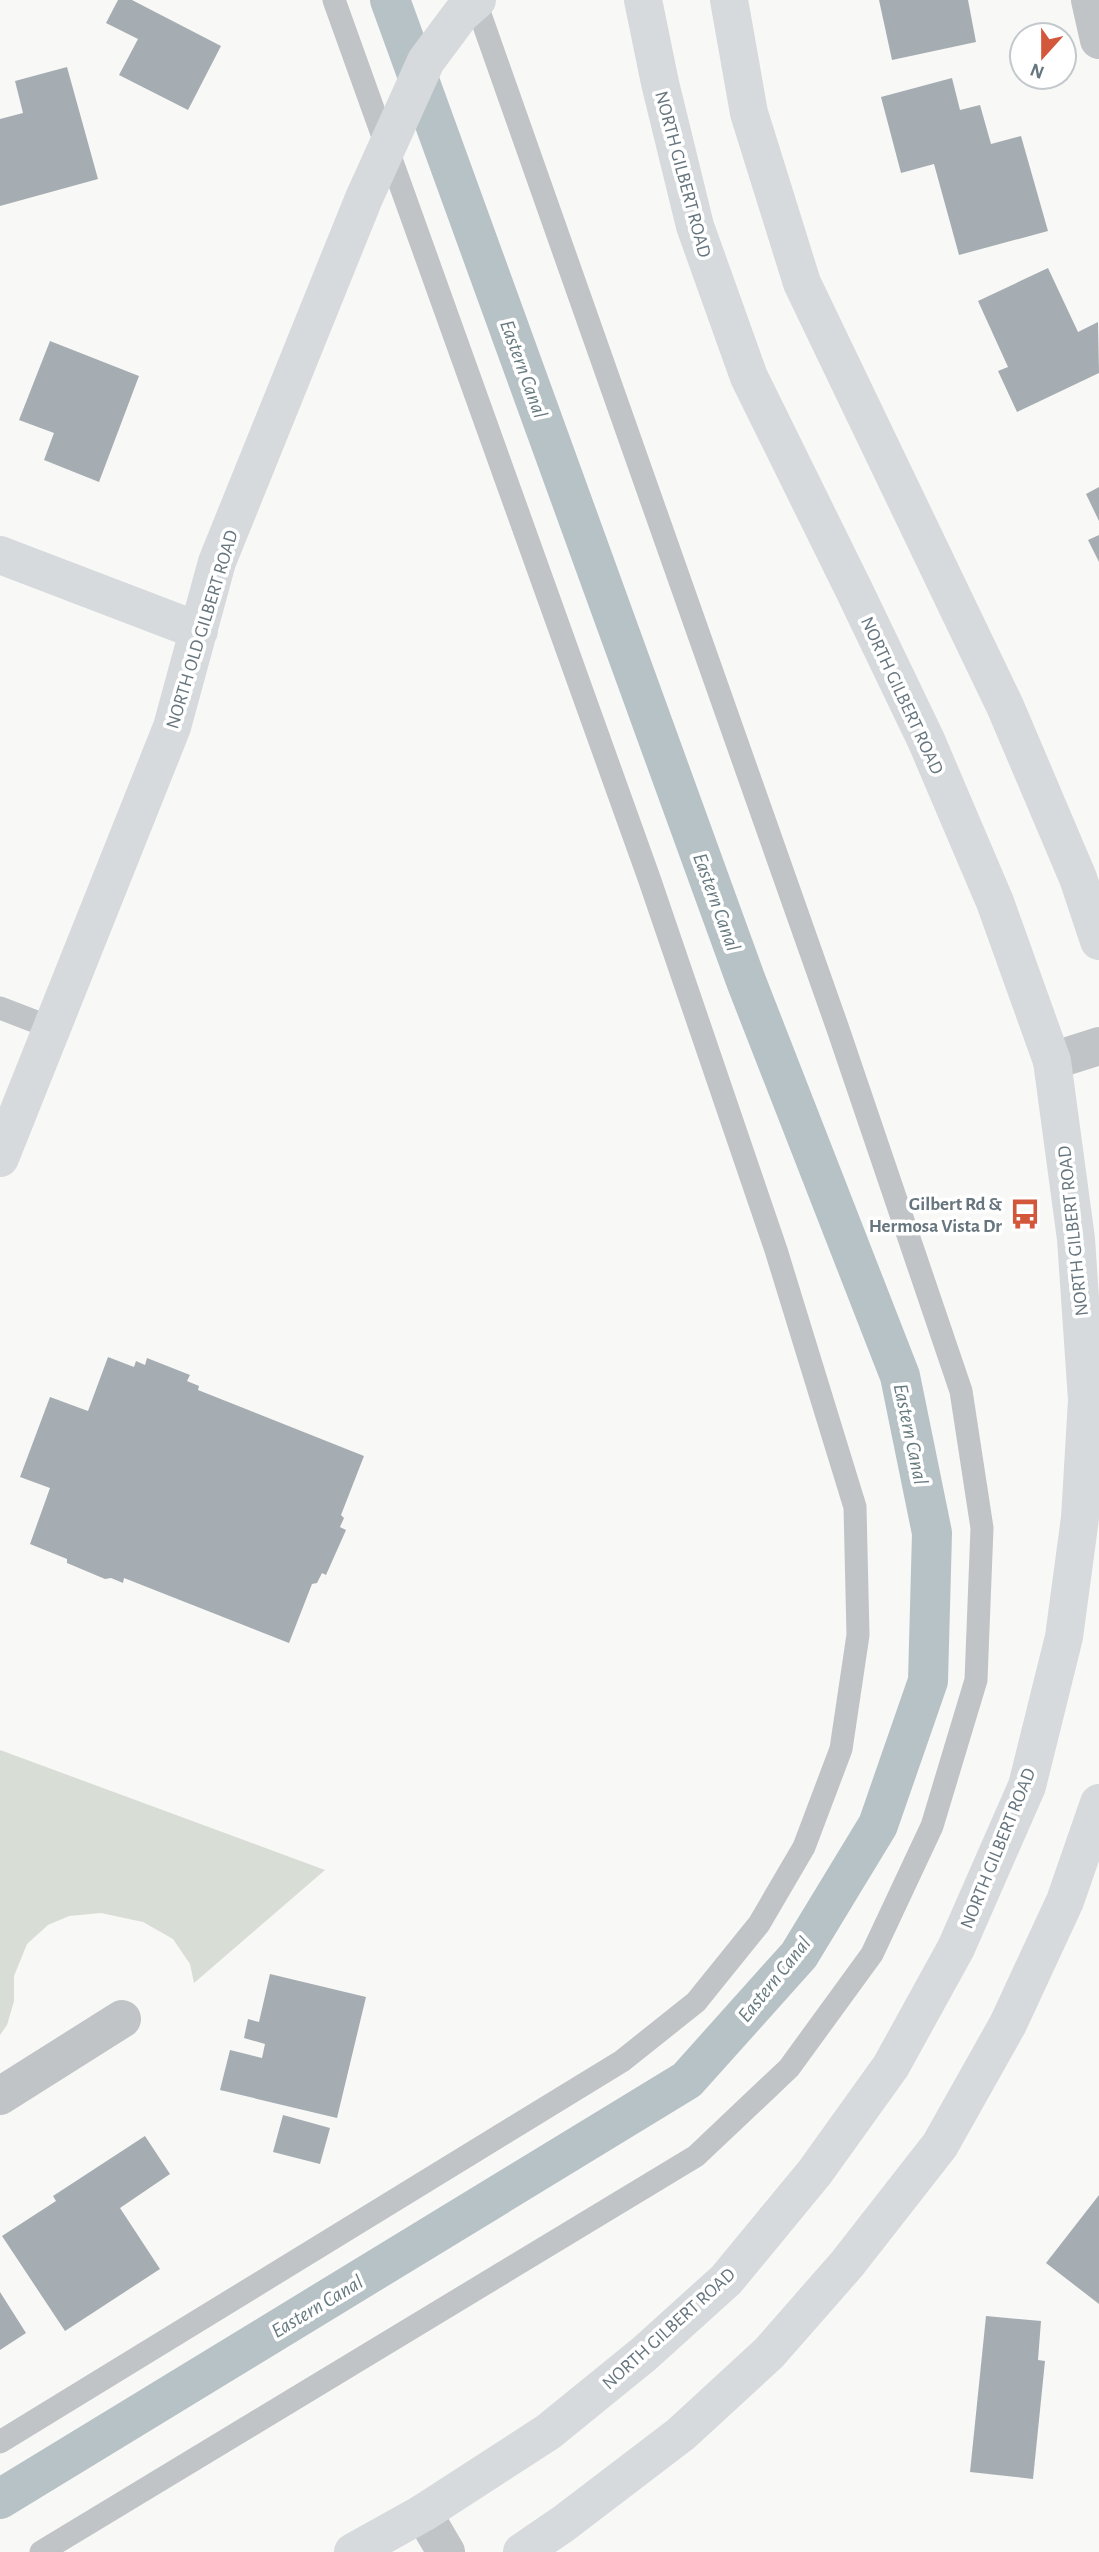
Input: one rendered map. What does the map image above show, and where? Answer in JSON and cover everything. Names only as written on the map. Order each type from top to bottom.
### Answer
[{"type":"main road","name":"NORTH GILBERT ROAD","points":[[352,2552],[423,2513],[548,2432],[644,2354],[735,2269],[815,2172],[891,2066],[956,1948],[1027,1786],[1064,1637],[1080,1518],[1087,1400],[1076,1238],[1052,1061],[995,902],[926,740],[855,590],[748,377],[695,226],[643,0]]},
{"type":"main road","points":[[729,0],[749,113],[802,282],[1005,706],[1078,878],[1099,941]]},
{"type":"main road","name":"NORTH OLD GILBERT ROAD","points":[[0,1158],[172,727],[217,562],[364,198],[426,61],[472,4]]},
{"type":"main road","points":[[0,555],[199,631]]},
{"type":"main road","points":[[522,2552],[572,2518],[681,2434],[769,2353],[847,2264],[932,2155],[1008,2024],[1065,1901],[1099,1803]]},
{"type":"street","points":[[1090,0],[1099,40]]},
{"type":"street","points":[[1052,1061],[1099,1045]]},
{"type":"street","points":[[0,2096],[122,2018]]},
{"type":"street","points":[[423,2513],[446,2552]]},
{"type":"lane","points":[[0,2442],[622,2061],[696,2002],[760,1924],[804,1847],[841,1749],[858,1635],[855,1507],[776,1250],[649,878],[390,140],[334,0]]},
{"type":"lane","points":[[41,2552],[696,2156],[789,2068],[872,1954],[932,1826],[976,1680],[982,1528],[961,1391],[838,1029],[472,4]]},
{"type":"lane","points":[[0,1008],[52,1028]]},
{"type":"shaded area","points":[[0,1750],[325,1870],[194,1983],[190,1964],[173,1939],[143,1922],[101,1913],[69,1916],[48,1925],[27,1944],[14,1976],[14,2001],[7,2025],[0,2035]]},
{"type":"building","points":[[118,0],[132,0],[221,46],[188,110],[119,75],[138,39],[106,23]]},
{"type":"building","points":[[879,0],[968,0],[976,42],[892,60]]},
{"type":"building","points":[[67,67],[98,179],[0,206],[0,119],[23,113],[15,81]]},
{"type":"building","points":[[952,78],[960,110],[980,105],[991,144],[1021,136],[1048,231],[959,255],[934,164],[901,173],[881,97]]},
{"type":"building","points":[[1048,268],[1078,332],[1098,322],[1099,373],[1017,412],[998,371],[1008,367],[978,301]]},
{"type":"building","points":[[50,341],[139,376],[99,482],[44,460],[54,433],[19,420]]},
{"type":"building","points":[[1099,487],[1099,521],[1086,494]]},
{"type":"building","points":[[1099,535],[1099,562],[1088,540]]},
{"type":"building","points":[[108,1357],[134,1367],[136,1361],[145,1365],[147,1358],[190,1375],[187,1381],[199,1386],[198,1390],[364,1456],[341,1515],[344,1518],[340,1527],[346,1530],[326,1575],[322,1573],[317,1583],[312,1584],[289,1643],[124,1578],[123,1583],[111,1578],[105,1579],[30,1544],[50,1488],[20,1477],[50,1397],[88,1411]]},
{"type":"building","points":[[270,1974],[366,1997],[337,2118],[220,2090],[230,2050],[262,2058],[265,2044],[244,2038],[248,2019],[259,2022]]},
{"type":"building","points":[[283,2115],[330,2128],[320,2164],[273,2152]]},
{"type":"building","points":[[145,2136],[170,2174],[120,2208],[160,2269],[65,2331],[2,2236],[56,2201],[53,2196]]},
{"type":"building","points":[[1099,2195],[1099,2304],[1046,2263]]},
{"type":"building","points":[[0,2292],[26,2333],[0,2350]]},
{"type":"building","points":[[986,2316],[1041,2321],[1038,2360],[1045,2361],[1033,2479],[970,2472]]},
{"type":"waterway","name":"Eastern Canal","points":[[0,2499],[687,2080],[799,1955],[878,1825],[928,1681],[932,1533],[900,1376],[746,981],[390,0]]},
{"type":"place","name":"Gilbert Rd & Hermosa Vista Dr","points":[[1025,1214]]}]
